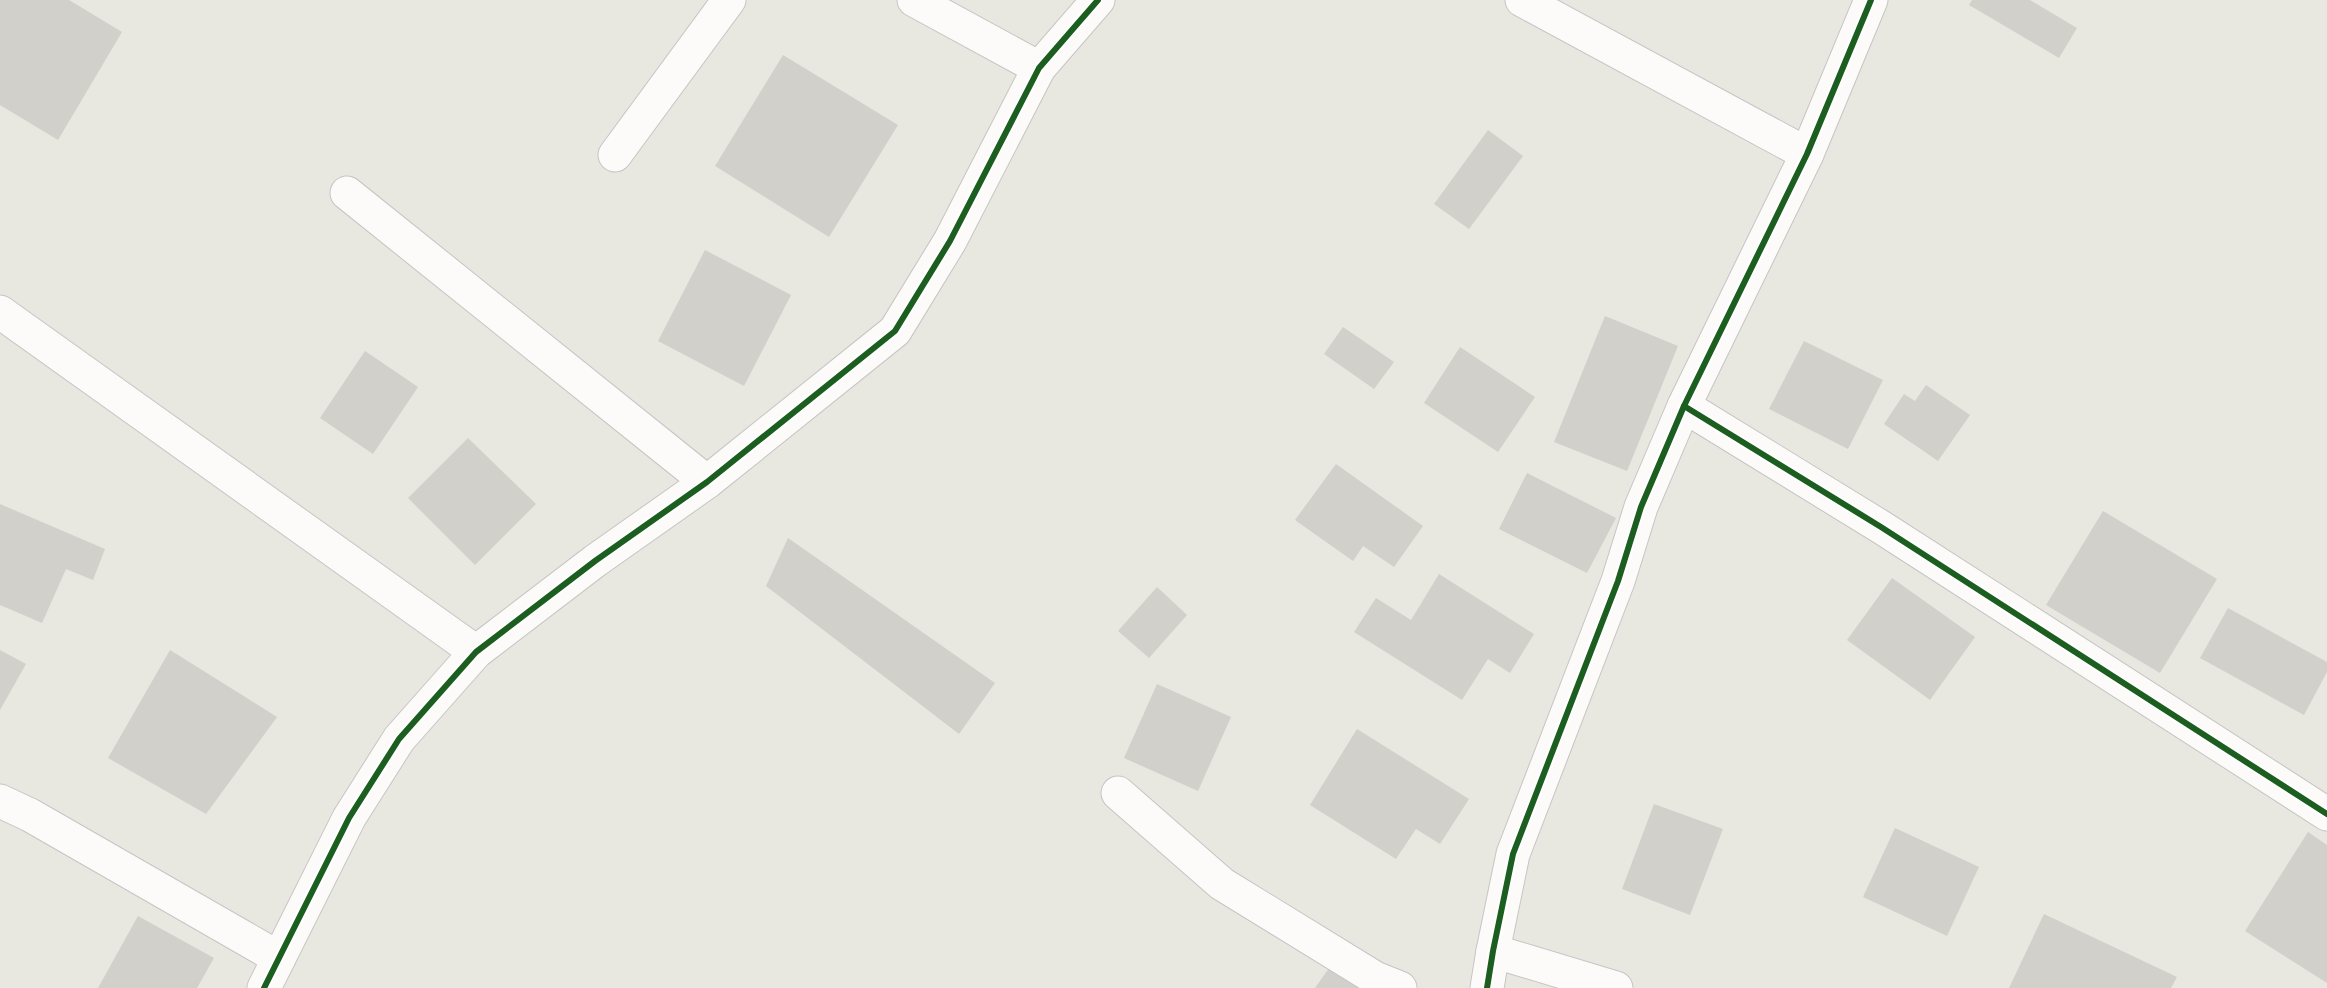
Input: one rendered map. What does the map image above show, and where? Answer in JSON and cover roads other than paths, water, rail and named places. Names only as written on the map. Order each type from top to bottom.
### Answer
[{"type":"street","points":[[615,155],[729,0]]},
{"type":"street","points":[[914,0],[1039,68]]},
{"type":"street","points":[[264,988],[349,818],[399,739],[476,652],[595,561],[707,482],[895,331],[950,241],[1039,68],[1098,0]]},
{"type":"street","points":[[1522,0],[1807,154]]},
{"type":"street","points":[[1487,988],[1513,854],[1618,581],[1641,507],[1684,405],[1807,154],[1871,0]]},
{"type":"street","points":[[347,193],[707,482]]},
{"type":"street","points":[[0,312],[476,652]]},
{"type":"street","points":[[1684,405],[1881,527],[2327,814]]},
{"type":"street","points":[[1118,793],[1222,884],[1375,978],[1400,988]]},
{"type":"street","points":[[0,801],[30,815],[279,958]]},
{"type":"street","points":[[1493,951],[1616,988]]}]
